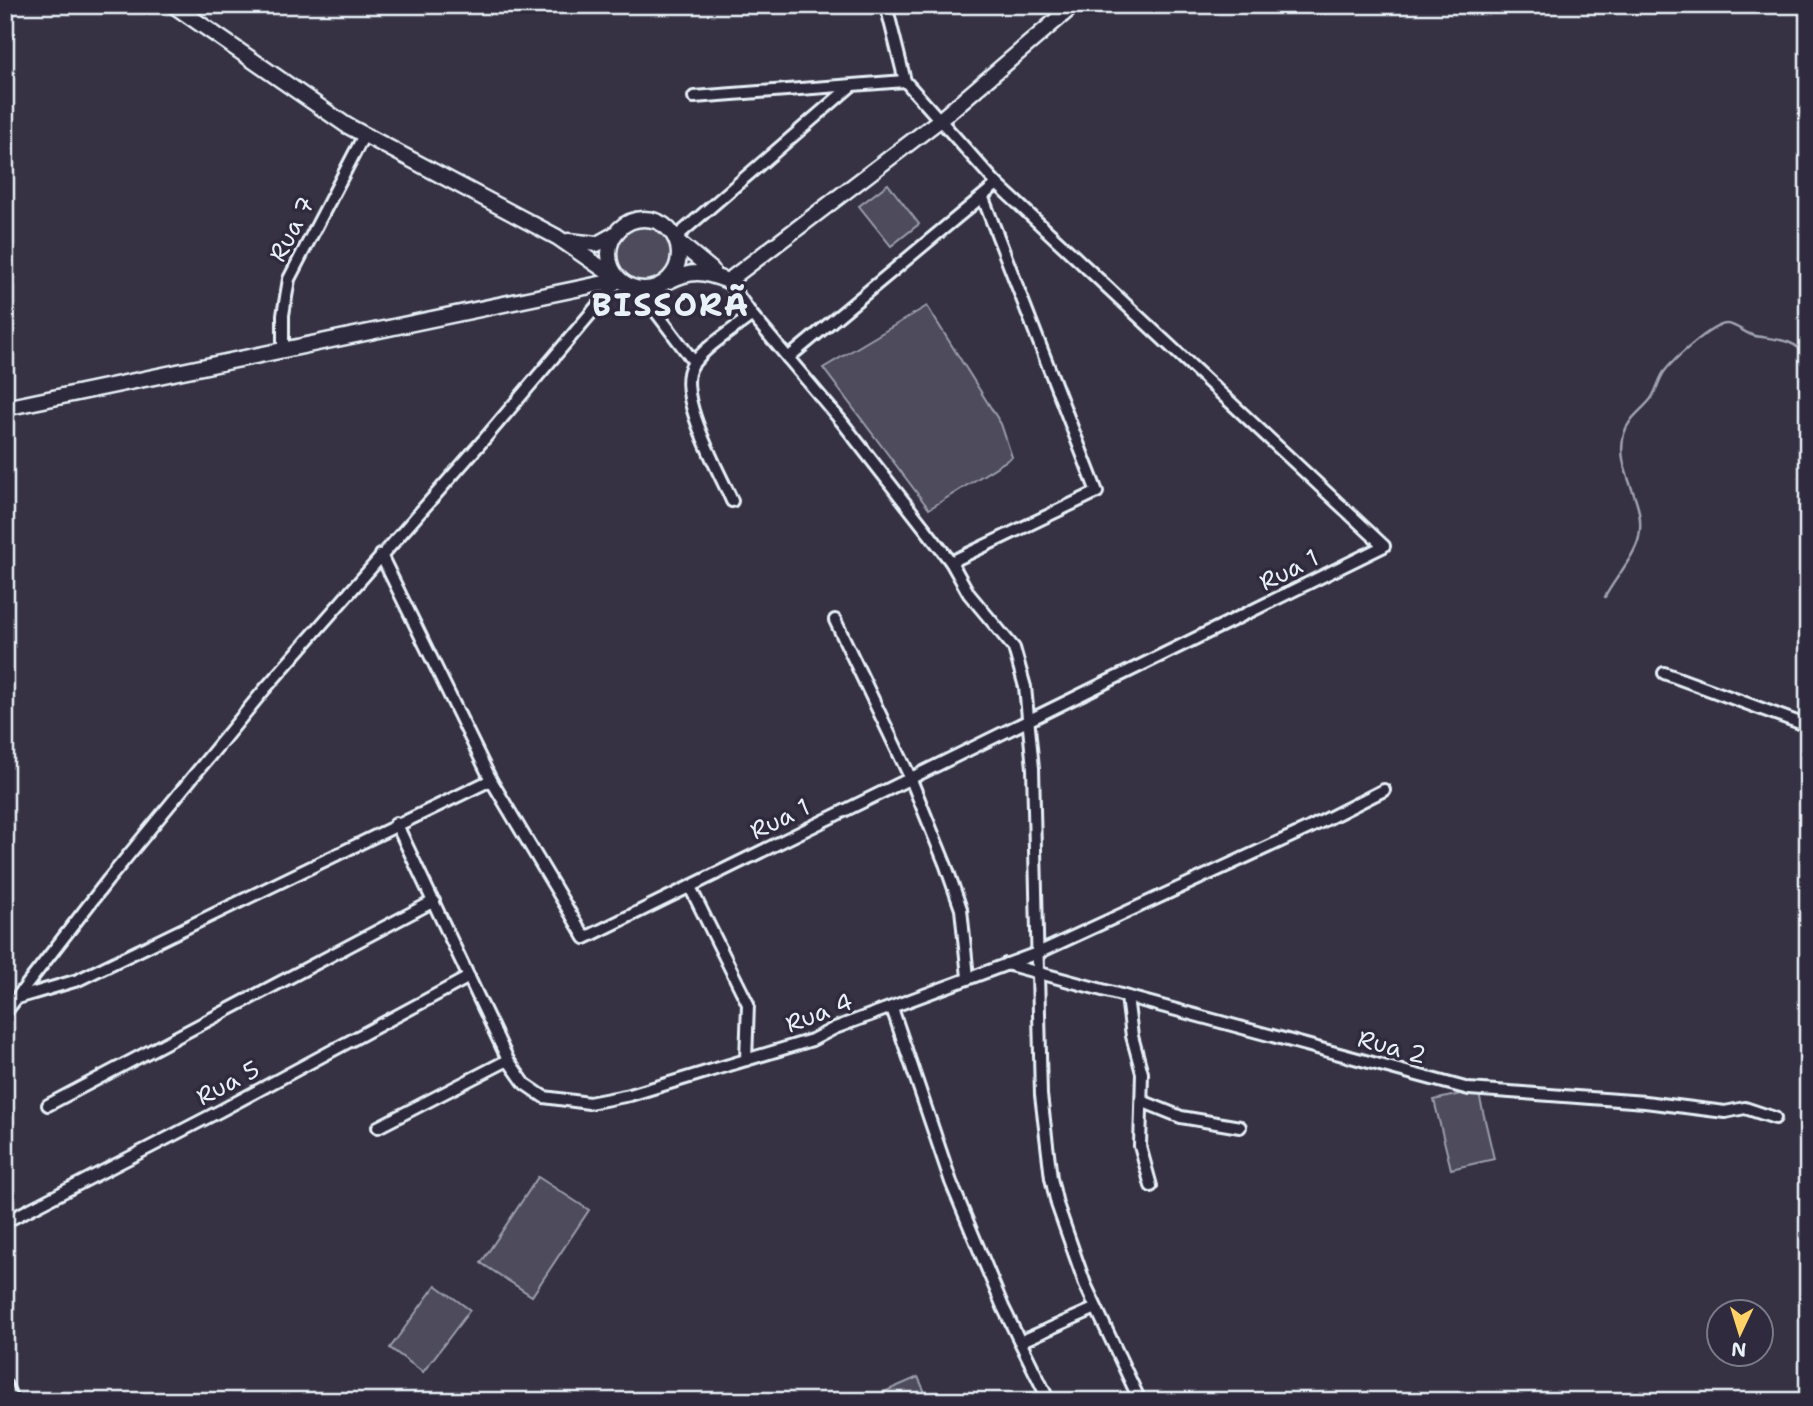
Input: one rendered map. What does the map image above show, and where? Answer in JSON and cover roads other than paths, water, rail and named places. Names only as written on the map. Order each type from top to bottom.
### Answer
[{"type":"main road","points":[[173,5],[364,135],[557,237],[624,283],[642,290],[692,271],[728,281]]},
{"type":"main road","points":[[728,281],[941,119],[1074,5]]},
{"type":"main road","points":[[557,237],[588,245],[603,242],[631,221],[646,219],[662,224],[676,239],[728,281]]},
{"type":"main road","points":[[615,234],[609,247],[608,259],[624,283]]},
{"type":"main road","points":[[663,284],[679,261],[676,239]]},
{"type":"main road","points":[[5,408],[283,349],[624,283]]},
{"type":"street","points":[[788,358],[997,184],[905,81],[886,5]]},
{"type":"street","points":[[694,97],[905,81]]},
{"type":"street","points":[[676,239],[851,86]]},
{"type":"street","name":"Rua 7","points":[[283,349],[283,306],[289,279],[364,135]]},
{"type":"street","name":"Rua 1","points":[[381,555],[491,780],[584,938],[1384,546],[997,184]]},
{"type":"street","points":[[951,562],[1097,492],[983,198]]},
{"type":"street","points":[[728,281],[752,315],[842,422],[951,562],[969,594],[1014,648],[1025,687],[1029,718],[1040,952],[1041,1095],[1051,1178],[1068,1238],[1096,1308],[1140,1401]]},
{"type":"street","points":[[5,1013],[108,880],[256,700],[381,555],[624,283],[653,308],[694,362]]},
{"type":"street","points":[[653,308],[654,296],[663,284]]},
{"type":"street","points":[[732,501],[691,408],[688,378],[694,362],[752,315]]},
{"type":"street","points":[[835,620],[910,777],[961,909],[968,977]]},
{"type":"street","points":[[1664,673],[1808,726]]},
{"type":"street","points":[[17,998],[78,980],[396,823],[491,780]]},
{"type":"street","name":"Rua 4","points":[[396,823],[508,1060],[525,1084],[544,1097],[589,1104],[630,1095],[812,1040],[835,1028],[1040,952],[1310,828],[1384,790]]},
{"type":"street","points":[[690,887],[748,1004],[746,1060]]},
{"type":"street","points":[[48,1105],[434,901]]},
{"type":"street","name":"Rua 2","points":[[1006,964],[1469,1089],[1645,1102],[1725,1112],[1745,1108],[1775,1118]]},
{"type":"street","name":"Rua 5","points":[[5,1222],[220,1111],[469,977]]},
{"type":"street","points":[[1127,997],[1132,1036],[1142,1073],[1140,1146],[1150,1186]]},
{"type":"street","points":[[892,1008],[951,1182],[1003,1307],[1022,1341],[1049,1401]]},
{"type":"street","points":[[378,1127],[508,1060]]},
{"type":"street","points":[[1143,1102],[1181,1117],[1240,1127]]},
{"type":"street","points":[[1022,1341],[1096,1308]]},
{"type":"street","points":[[5,1384],[13,1401]]},
{"type":"waterway","points":[[1605,597],[1629,559],[1639,537],[1639,510],[1623,461],[1624,434],[1631,420],[1652,397],[1664,372],[1703,336],[1727,324],[1751,335],[1790,343],[1808,357]]},
{"type":"district","name":"BISSORÃ","points":[[671,305]]}]
